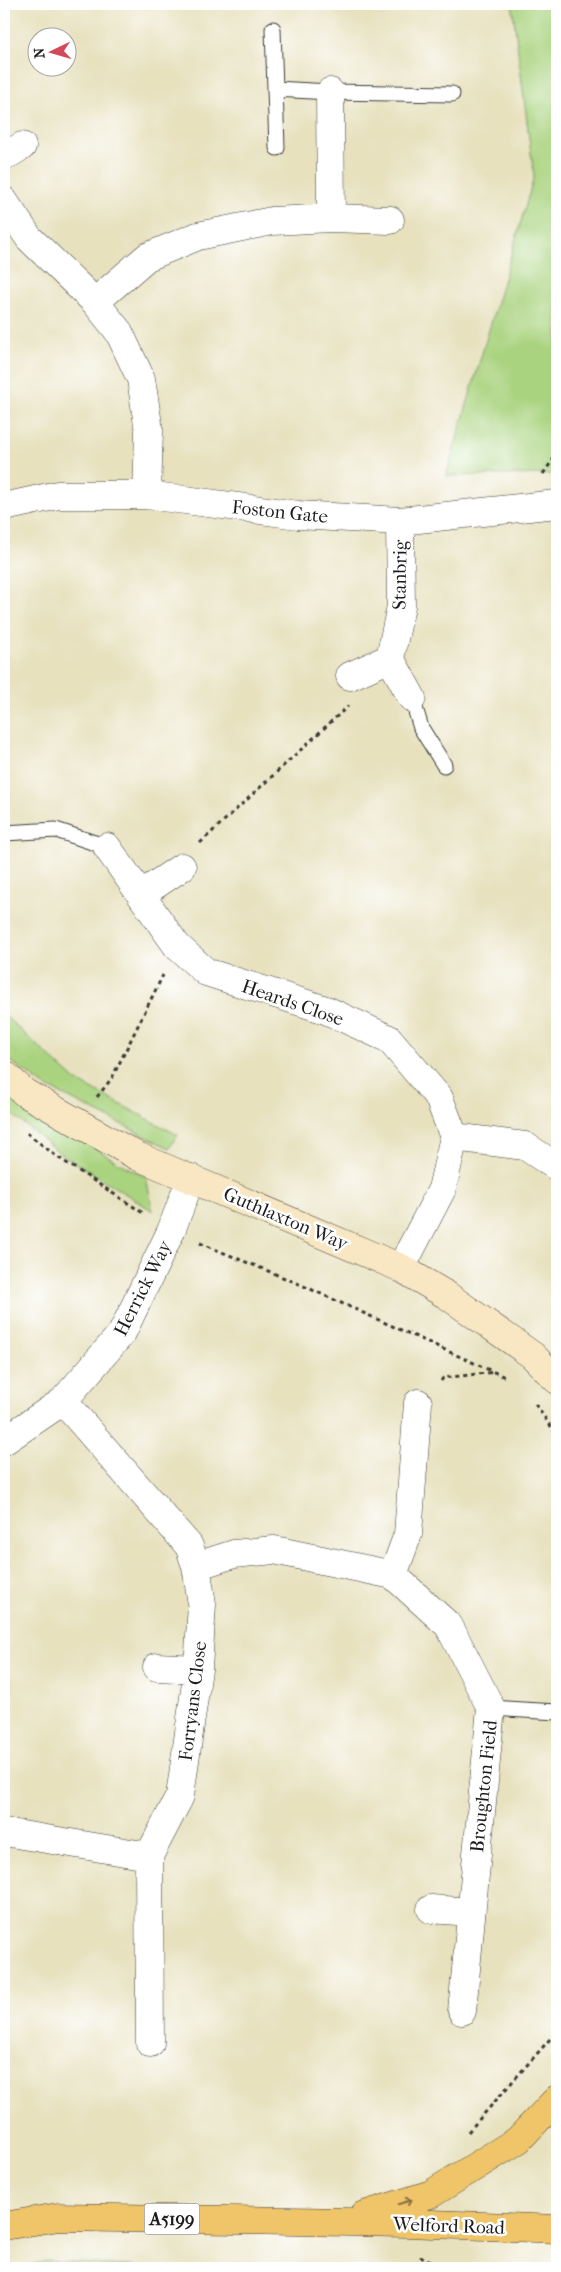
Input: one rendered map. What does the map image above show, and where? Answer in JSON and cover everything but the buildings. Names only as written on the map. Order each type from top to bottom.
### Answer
[{"type":"main road","name":"Welford Road","points":[[341,2222],[432,2194],[518,2140],[557,2100]]},
{"type":"main road","name":"Welford Road","points":[[4,2226],[58,2217],[341,2222],[557,2229]]},
{"type":"street","points":[[330,92],[330,218]]},
{"type":"street","points":[[4,201],[29,238],[94,302],[119,332],[141,379],[149,431],[147,495]]},
{"type":"street","points":[[94,302],[147,257],[198,236],[272,221],[330,218],[390,220]]},
{"type":"street","name":"Foston Gate","points":[[4,507],[58,495],[147,495],[298,515],[400,521],[557,504]]},
{"type":"street","name":"Stanbrig","points":[[390,658],[401,606],[400,521]]},
{"type":"street","points":[[350,676],[390,658],[412,698]]},
{"type":"street","name":"Heards Close","points":[[107,847],[177,946],[206,972],[326,1010],[389,1039],[439,1098],[454,1137]]},
{"type":"street","points":[[142,894],[182,867]]},
{"type":"street","name":"Guthlaxton Way","points":[[4,1074],[26,1092],[137,1156],[401,1268],[448,1296],[524,1350],[557,1380]]},
{"type":"street","points":[[401,1268],[442,1189],[454,1137],[525,1146],[557,1168]]},
{"type":"street","name":"Herrick Way","points":[[4,1441],[63,1401],[122,1332],[171,1231],[191,1178]]},
{"type":"street","name":"Forryans Close","points":[[63,1401],[189,1546],[196,1566],[202,1604],[198,1669],[180,1796],[149,1856],[150,2042]]},
{"type":"street","points":[[196,1566],[234,1554],[274,1550],[393,1575],[408,1534],[418,1403]]},
{"type":"street","name":"Broughton Field","points":[[393,1575],[448,1626],[491,1708],[462,2011]]},
{"type":"street","points":[[157,1667],[198,1669]]},
{"type":"street","points":[[4,1832],[149,1856]]},
{"type":"street","points":[[431,1909],[471,1912]]},
{"type":"lane","points":[[273,28],[277,148]]},
{"type":"lane","points":[[275,89],[452,94]]},
{"type":"lane","points":[[412,698],[422,728],[444,765]]},
{"type":"lane","points":[[4,833],[56,830],[107,847]]},
{"type":"lane","points":[[491,1708],[557,1712]]},
{"type":"path","points":[[182,867],[186,856],[350,705],[350,676]]},
{"type":"path","points":[[77,1122],[112,1078],[177,946]]},
{"type":"path","points":[[26,1132],[56,1156],[171,1231],[298,1283],[496,1372],[510,1381]]},
{"type":"path","points":[[418,1403],[444,1378],[496,1372]]},
{"type":"path","points":[[530,1398],[557,1436]]},
{"type":"path","points":[[466,2133],[557,2031]]},
{"type":"green space","points":[[512,4],[557,4],[557,474],[446,476],[534,177]]},
{"type":"green space","points":[[4,1015],[75,1080],[178,1135],[169,1148],[43,1085],[4,1056]]},
{"type":"green space","points":[[4,1085],[15,1097],[119,1163],[146,1177],[153,1211],[60,1153],[4,1108]]},
{"type":"green space","points":[[47,2261],[160,2268],[16,2268]]}]
